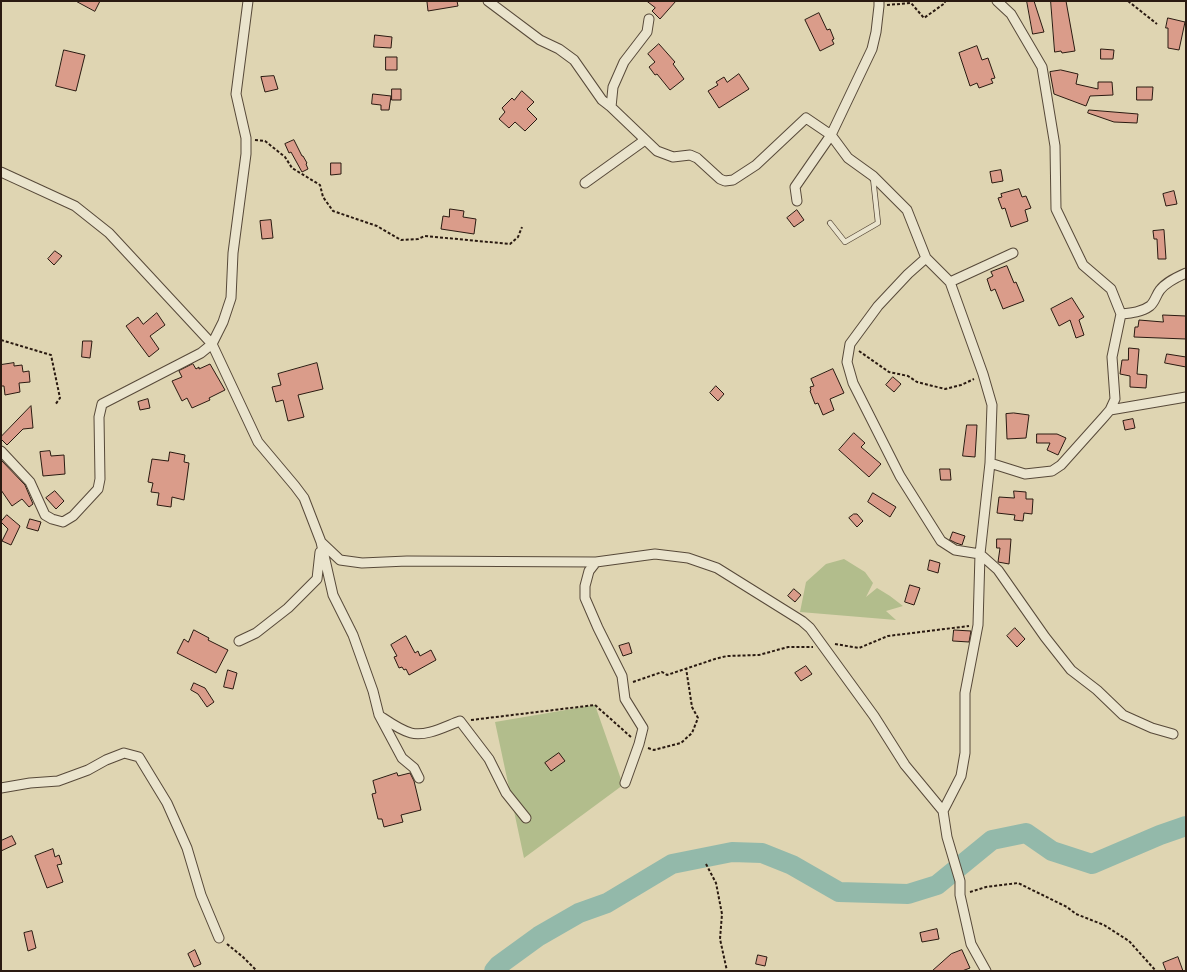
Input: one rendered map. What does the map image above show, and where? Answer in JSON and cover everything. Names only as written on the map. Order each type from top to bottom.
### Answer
[{"type":"street","points":[[1,451],[30,482],[45,515],[63,522],[73,516],[98,489],[100,479],[99,417],[102,404],[201,353],[212,344],[224,322],[231,298],[234,253],[246,154],[246,138],[236,94],[248,1]]},
{"type":"street","points":[[488,1],[540,40],[559,49],[574,60],[602,100],[657,151],[673,158],[690,155],[697,158],[720,179],[725,181],[733,180],[756,164],[806,118],[831,135],[848,158],[873,176],[907,210],[926,258],[950,282],[983,374],[992,405],[990,463],[980,554],[978,625],[965,693],[965,753],[961,776],[943,810]]},
{"type":"street","points":[[990,463],[1025,474],[1052,471],[1061,465],[1110,410],[1115,399],[1112,357],[1121,314],[1111,289],[1083,265],[1056,209],[1055,146],[1042,67],[1011,14],[997,1]]},
{"type":"street","points":[[796,201],[795,187],[831,135],[872,49],[876,32],[879,4]]},
{"type":"street","points":[[611,107],[613,87],[624,62],[647,32],[649,19]]},
{"type":"street","points":[[585,183],[645,140]]},
{"type":"street","points":[[1,172],[75,206],[110,233],[212,344],[258,442],[304,498],[321,542],[333,595],[353,635],[373,691],[379,715],[402,758],[414,768],[418,778]]},
{"type":"street","points":[[950,282],[1013,253]]},
{"type":"street","points":[[926,258],[908,274],[878,306],[850,344],[847,362],[853,382],[900,476],[941,541],[955,550],[980,554],[998,570],[1045,637],[1071,670],[1097,690],[1123,715],[1152,728],[1173,734]]},
{"type":"street","points":[[1121,314],[1138,312],[1152,305],[1160,290],[1170,282],[1186,273]]},
{"type":"street","points":[[1110,410],[1186,397]]},
{"type":"street","points":[[321,542],[340,560],[362,563],[408,561],[596,562],[655,554],[688,558],[717,568],[802,621],[810,628],[874,716],[905,765],[943,810],[947,837],[960,881],[960,895],[971,944],[986,971]]},
{"type":"street","points":[[239,642],[256,633],[288,608],[317,579],[321,542]]},
{"type":"street","points":[[596,562],[589,571],[585,586],[585,598],[622,676],[625,699],[643,728],[625,783]]},
{"type":"street","points":[[379,715],[394,726],[412,733],[431,732],[460,721],[489,760],[506,793],[526,818]]},
{"type":"street","points":[[1,788],[30,783],[58,781],[88,770],[106,760],[124,753],[138,757],[167,803],[187,848],[201,895],[219,938]]},
{"type":"lane","points":[[830,223],[845,242],[878,223],[873,176]]},
{"type":"path","points":[[879,4],[911,3],[924,18],[945,3],[945,1]]},
{"type":"path","points":[[1128,1],[1157,24]]},
{"type":"path","points":[[246,138],[265,141],[286,157],[292,168],[320,185],[322,197],[333,211],[377,226],[401,240],[418,239],[426,236],[510,244],[518,237],[522,227]]},
{"type":"path","points":[[1,340],[51,355],[60,398],[55,405]]},
{"type":"path","points":[[850,344],[888,372],[908,376],[917,382],[945,389],[962,385],[983,374]]},
{"type":"path","points":[[622,684],[662,672],[667,674],[721,658],[759,655],[788,647],[823,647],[833,644],[859,648],[888,636],[978,625]]},
{"type":"path","points":[[460,721],[595,705],[639,744],[654,750],[681,743],[692,733],[698,718],[692,707],[686,668]]},
{"type":"path","points":[[706,864],[716,883],[722,914],[720,939],[727,971]]},
{"type":"path","points":[[960,895],[986,887],[1018,883],[1067,907],[1076,914],[1104,925],[1123,937],[1156,971]]},
{"type":"path","points":[[219,938],[243,957],[257,971]]},
{"type":"green space","points":[[844,559],[865,572],[873,583],[866,597],[877,588],[903,606],[886,611],[896,620],[800,612],[806,582],[826,564]]},
{"type":"green space","points":[[595,705],[623,785],[524,858],[495,722]]},
{"type":"building","points":[[76,1],[100,1],[95,11]]},
{"type":"building","points":[[457,1],[458,6],[428,11],[427,2]]},
{"type":"building","points":[[647,1],[676,1],[660,19],[652,11],[655,8]]},
{"type":"building","points":[[1027,1],[1034,1],[1044,32],[1033,34]]},
{"type":"building","points":[[1051,1],[1066,1],[1075,51],[1062,53],[1061,51],[1055,52]]},
{"type":"building","points":[[819,13],[827,30],[830,29],[834,39],[832,40],[834,44],[820,51],[805,20]]},
{"type":"building","points":[[1168,18],[1185,22],[1179,50],[1168,48],[1168,28],[1166,28]]},
{"type":"building","points":[[375,35],[392,37],[391,48],[374,47]]},
{"type":"building","points":[[659,44],[675,62],[673,64],[684,79],[670,90],[649,67],[655,62],[648,54]]},
{"type":"building","points":[[977,46],[982,60],[988,58],[995,78],[991,79],[993,83],[979,88],[977,83],[970,86],[959,53]]},
{"type":"building","points":[[1101,49],[1114,50],[1113,59],[1101,59]]},
{"type":"building","points":[[64,50],[85,55],[76,91],[56,86]]},
{"type":"building","points":[[386,57],[397,57],[397,70],[386,70]]},
{"type":"building","points":[[1061,70],[1078,74],[1076,84],[1098,89],[1098,82],[1112,82],[1113,95],[1090,96],[1086,106],[1054,94],[1050,72]]},
{"type":"building","points":[[739,74],[749,89],[719,108],[708,91],[718,85],[716,82],[724,77],[727,82]]},
{"type":"building","points":[[274,76],[278,89],[265,92],[261,77]]},
{"type":"building","points":[[1137,87],[1153,87],[1152,100],[1137,100]]},
{"type":"building","points":[[392,89],[401,89],[401,100],[392,100]]},
{"type":"building","points":[[522,91],[534,102],[527,109],[537,119],[525,131],[515,122],[509,128],[499,119],[505,112],[502,108],[512,98],[514,100]]},
{"type":"building","points":[[373,94],[391,96],[389,110],[381,110],[381,105],[372,104]]},
{"type":"building","points":[[1089,110],[1138,114],[1137,123],[1114,122],[1088,113]]},
{"type":"building","points":[[294,140],[307,163],[308,169],[302,172],[291,152],[289,153],[285,144]]},
{"type":"building","points":[[331,163],[341,163],[341,174],[331,175]]},
{"type":"building","points":[[1001,170],[1003,181],[992,183],[990,172]]},
{"type":"building","points":[[1019,189],[1022,197],[1026,196],[1031,208],[1025,210],[1028,221],[1011,227],[1005,208],[1002,209],[998,198],[1002,197],[1001,194]]},
{"type":"building","points":[[1174,191],[1177,204],[1166,206],[1163,194]]},
{"type":"building","points":[[450,209],[464,211],[463,217],[476,219],[474,234],[441,229],[443,216],[449,217]]},
{"type":"building","points":[[797,210],[804,220],[794,227],[787,218]]},
{"type":"building","points":[[271,220],[273,238],[262,239],[260,221]]},
{"type":"building","points":[[1164,230],[1166,259],[1158,259],[1157,239],[1154,239],[1153,231]]},
{"type":"building","points":[[55,251],[62,256],[54,265],[48,259]]},
{"type":"building","points":[[1007,266],[1024,301],[1003,309],[995,289],[991,291],[987,279],[993,276],[991,272]]},
{"type":"building","points":[[1072,298],[1084,317],[1079,320],[1084,335],[1076,338],[1070,320],[1059,326],[1051,309]]},
{"type":"building","points":[[157,313],[165,325],[150,336],[159,349],[149,357],[126,326],[138,317],[143,324]]},
{"type":"building","points":[[1163,315],[1186,316],[1186,339],[1134,337],[1135,327],[1138,327],[1139,320],[1163,322]]},
{"type":"building","points":[[83,341],[92,341],[90,358],[82,357]]},
{"type":"building","points":[[1129,348],[1139,349],[1137,374],[1147,375],[1146,388],[1130,387],[1130,376],[1120,374],[1122,360],[1128,360]]},
{"type":"building","points":[[1167,354],[1186,357],[1186,367],[1165,363]]},
{"type":"building","points":[[14,363],[14,366],[22,365],[23,372],[29,371],[30,382],[19,383],[20,392],[5,395],[4,386],[1,386],[1,365]]},
{"type":"building","points":[[317,363],[323,389],[298,395],[304,417],[288,421],[283,400],[276,402],[272,387],[281,385],[278,374]]},
{"type":"building","points":[[193,364],[196,369],[199,367],[199,369],[210,364],[225,390],[209,398],[210,400],[192,408],[187,398],[182,401],[172,381],[182,377],[179,371]]},
{"type":"building","points":[[833,369],[844,393],[830,399],[834,410],[823,415],[818,403],[815,404],[810,391],[810,387],[814,386],[811,379]]},
{"type":"building","points":[[893,377],[901,384],[894,392],[886,385]]},
{"type":"building","points":[[716,386],[724,394],[718,401],[710,393]]},
{"type":"building","points":[[148,399],[150,408],[140,410],[138,402]]},
{"type":"building","points":[[31,406],[33,428],[23,429],[7,445],[1,437]]},
{"type":"building","points":[[1014,413],[1029,415],[1026,438],[1007,439],[1006,414]]},
{"type":"building","points":[[1133,419],[1135,428],[1125,430],[1123,421]]},
{"type":"building","points":[[967,425],[977,425],[975,457],[963,456]]},
{"type":"building","points":[[854,433],[865,443],[861,447],[881,464],[869,477],[839,450]]},
{"type":"building","points":[[1037,434],[1057,434],[1066,438],[1058,455],[1047,450],[1050,443],[1037,443]]},
{"type":"building","points":[[50,451],[51,456],[64,455],[65,474],[43,476],[40,452]]},
{"type":"building","points":[[170,452],[185,455],[184,462],[189,463],[184,500],[172,497],[171,507],[157,505],[159,493],[151,492],[153,483],[148,482],[152,459],[168,461]]},
{"type":"building","points":[[1,460],[25,485],[33,504],[29,507],[22,499],[12,506],[1,490]]},
{"type":"building","points":[[940,469],[950,469],[951,480],[941,480]]},
{"type":"building","points":[[55,491],[64,501],[56,509],[46,498]]},
{"type":"building","points":[[1014,491],[1026,492],[1026,499],[1033,499],[1032,514],[1024,513],[1023,521],[1014,520],[1015,515],[997,513],[999,497],[1014,498]]},
{"type":"building","points":[[873,493],[896,507],[890,517],[868,502]]},
{"type":"building","points":[[854,514],[857,514],[863,521],[857,527],[849,518]]},
{"type":"building","points":[[7,515],[20,526],[11,545],[2,541],[8,529],[1,522]]},
{"type":"building","points":[[30,519],[41,522],[38,531],[27,528]]},
{"type":"building","points":[[953,532],[965,536],[962,545],[950,540]]},
{"type":"building","points":[[997,539],[1011,539],[1009,564],[998,562],[1000,548],[997,548]]},
{"type":"building","points":[[930,560],[940,563],[938,573],[928,570]]},
{"type":"building","points":[[910,585],[920,588],[914,605],[905,602]]},
{"type":"building","points":[[794,589],[801,595],[795,602],[788,596]]},
{"type":"building","points":[[1015,628],[1025,639],[1017,647],[1007,636]]},
{"type":"building","points":[[194,630],[209,638],[208,640],[228,650],[216,673],[177,653],[184,639],[188,642]]},
{"type":"building","points":[[954,630],[971,631],[969,642],[953,641]]},
{"type":"building","points":[[406,636],[415,653],[418,651],[420,656],[431,650],[436,660],[409,675],[406,669],[404,670],[402,667],[399,668],[394,657],[397,656],[391,645]]},
{"type":"building","points":[[629,643],[632,653],[623,656],[619,646]]},
{"type":"building","points":[[806,666],[812,674],[801,681],[795,673]]},
{"type":"building","points":[[228,670],[237,673],[233,689],[224,687]]},
{"type":"building","points":[[194,683],[205,688],[214,702],[207,707],[198,694],[191,690]]},
{"type":"building","points":[[559,753],[565,761],[551,771],[545,763]]},
{"type":"building","points":[[397,773],[398,776],[410,773],[414,781],[421,810],[401,815],[403,822],[384,827],[382,819],[378,819],[372,794],[376,793],[373,781]]},
{"type":"building","points":[[12,836],[16,844],[1,851],[1,841]]},
{"type":"building","points":[[53,849],[55,857],[59,855],[62,864],[57,865],[63,882],[47,888],[35,856]]},
{"type":"building","points":[[937,929],[939,939],[922,942],[920,933]]},
{"type":"building","points":[[32,931],[36,948],[28,951],[24,933]]},
{"type":"building","points":[[195,950],[201,964],[194,967],[188,954]]},
{"type":"building","points":[[962,950],[970,968],[962,971],[932,971],[951,954]]},
{"type":"building","points":[[758,955],[767,957],[765,966],[756,964]]},
{"type":"building","points":[[1178,957],[1183,971],[1166,971],[1163,963]]},
{"type":"waterway","points":[[494,971],[499,965],[539,936],[579,913],[607,903],[672,864],[732,852],[762,853],[792,865],[839,892],[908,894],[937,885],[992,840],[1026,833],[1052,851],[1092,864],[1160,835],[1186,826]]}]
